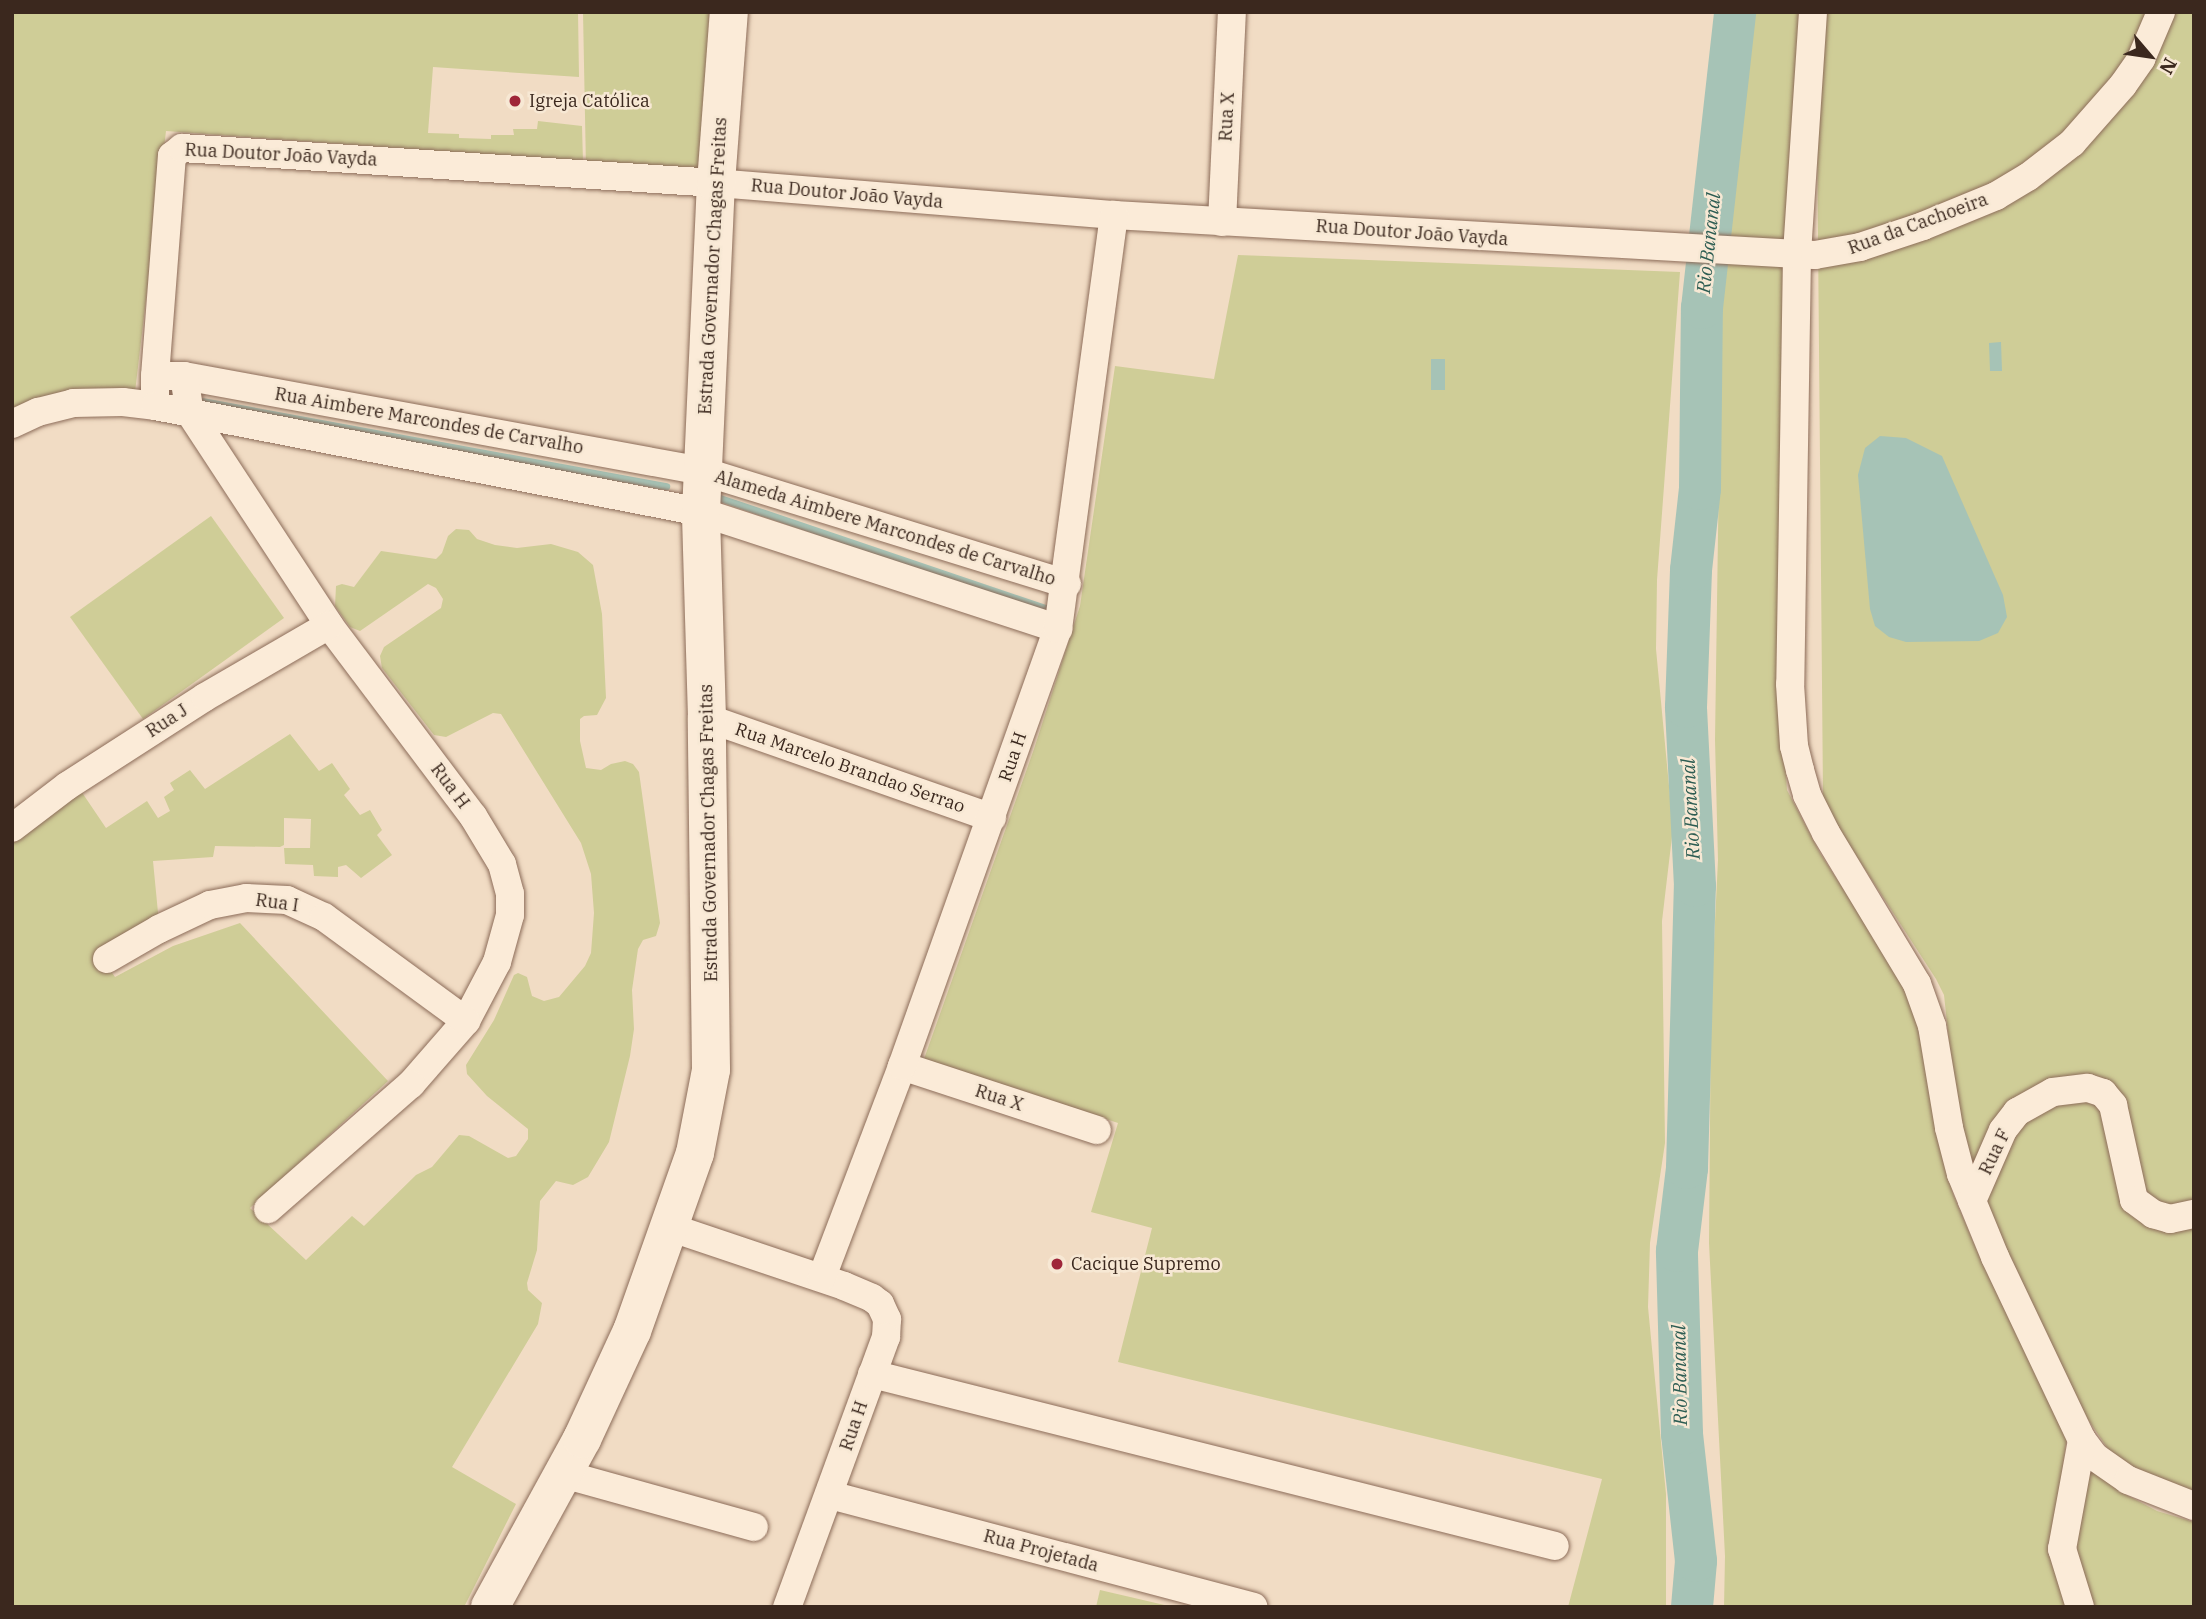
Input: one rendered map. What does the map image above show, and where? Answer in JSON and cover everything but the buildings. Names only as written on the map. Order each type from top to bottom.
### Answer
[{"type":"main road","name":"Estrada Governador Chagas Freitas","points":[[490,1607],[611,1381],[695,1153],[711,1070],[708,718],[701,512],[716,183],[729,12]]},
{"type":"street","name":"Rua X","points":[[1222,222],[1232,12]]},
{"type":"street","points":[[1813,12],[1797,255],[1790,684],[1794,746],[1816,815],[1917,984],[1926,1005],[1949,1128],[1972,1201],[2082,1440],[2095,1457],[2128,1480],[2194,1506]]},
{"type":"street","name":"Rua da Cachoeira","points":[[1765,254],[1836,253],[1892,237],[1954,215],[2028,177],[2071,143],[2123,85],[2141,59],[2161,12]]},
{"type":"street","name":"Rua Doutor João Vayda","points":[[155,406],[172,156],[177,149],[716,183],[1114,215],[1765,254]]},
{"type":"street","name":"Rua H","points":[[821,1277],[902,1066],[1058,629],[1067,584],[1114,215]]},
{"type":"street","points":[[123,402],[155,376]]},
{"type":"street","name":"Rua Aimbere Marcondes de Carvalho","points":[[155,376],[184,376],[702,471]]},
{"type":"street","name":"Rua H","points":[[184,376],[190,413],[328,625],[473,816],[506,873],[510,894],[508,923],[489,981],[466,1021],[411,1084],[268,1209]]},
{"type":"street","name":"Rua Aimbere Marcondes de Carvalho","points":[[12,424],[64,405],[123,402],[155,406],[701,512]]},
{"type":"street","name":"Alameda Aimbere Marcondes de Carvalho","points":[[702,471],[1067,584]]},
{"type":"street","points":[[701,512],[1058,629]]},
{"type":"street","name":"Rua J","points":[[12,828],[90,771],[205,697],[328,625]]},
{"type":"street","name":"Rua Marcelo Brandao Serrao","points":[[708,718],[992,818]]},
{"type":"street","name":"Rua I","points":[[107,959],[159,929],[210,905],[246,898],[287,900],[324,917],[466,1021]]},
{"type":"street","name":"Rua X","points":[[902,1066],[1097,1130]]},
{"type":"street","name":"Rua F","points":[[1972,1201],[2003,1130],[2017,1112],[2037,1098],[2071,1089],[2088,1088],[2104,1093],[2113,1105],[2128,1184],[2134,1200],[2153,1214],[2170,1219],[2194,1214]]},
{"type":"street","name":"Rua H","points":[[669,1227],[821,1277],[872,1298],[884,1311],[887,1319],[886,1337],[787,1607]]},
{"type":"street","points":[[872,1374],[1555,1546]]},
{"type":"street","points":[[2080,1607],[2062,1549],[2082,1440]]},
{"type":"street","points":[[562,1474],[754,1527]]},
{"type":"street","name":"Rua Projetada","points":[[830,1495],[1253,1607]]},
{"type":"shaded area","points":[[12,12],[578,12],[579,77],[433,67],[428,133],[491,139],[491,135],[514,135],[513,129],[537,129],[538,121],[582,126],[583,162],[166,131],[135,392],[12,414]]},
{"type":"shaded area","points":[[583,12],[722,12],[711,176],[586,168]]},
{"type":"shaded area","points":[[1754,12],[1805,12],[1789,242],[1722,236]]},
{"type":"shaded area","points":[[1816,12],[2194,12],[2194,1497],[2132,1469],[2108,1449],[2087,1418],[1994,1226],[1965,1150],[1957,1115],[1944,995],[1833,820],[1823,797]]},
{"type":"shaded area","points":[[1238,255],[1680,272],[1657,580],[1656,649],[1673,828],[1662,921],[1665,1143],[1650,1243],[1648,1307],[1666,1494],[1666,1607],[1568,1607],[1602,1479],[1118,1362],[1152,1228],[1091,1212],[1118,1123],[924,1059],[1034,749],[1080,606],[1115,366],[1214,379]]},
{"type":"shaded area","points":[[1722,261],[1783,265],[1783,735],[1787,790],[1820,853],[1914,999],[1942,1156],[1953,1194],[1984,1267],[2067,1436],[2054,1533],[2066,1607],[1724,1607],[1725,1556],[1709,1243],[1711,1005],[1718,860],[1715,740]]},
{"type":"shaded area","points":[[2001,342],[2002,371],[1990,371],[1989,343]]},
{"type":"shaded area","points":[[1431,359],[1445,359],[1445,390],[1431,390]]},
{"type":"shaded area","points":[[1880,436],[1906,438],[1942,456],[2003,595],[2007,617],[1998,633],[1979,641],[1906,642],[1889,637],[1875,626],[1870,609],[1858,475],[1865,448]]},
{"type":"shaded area","points":[[211,516],[284,618],[143,719],[70,617]]},
{"type":"shaded area","points":[[456,529],[469,530],[477,539],[495,545],[517,548],[551,544],[578,552],[593,565],[602,614],[606,698],[597,715],[580,719],[580,741],[586,768],[601,770],[611,764],[625,761],[633,764],[639,772],[660,923],[656,936],[643,940],[638,949],[632,990],[634,1029],[630,1056],[609,1142],[588,1177],[573,1185],[556,1181],[540,1201],[537,1250],[527,1283],[528,1290],[542,1303],[538,1324],[452,1467],[516,1504],[464,1607],[12,1607],[12,844],[81,791],[106,828],[147,801],[158,818],[170,811],[164,797],[174,790],[170,783],[190,770],[205,789],[290,734],[319,771],[332,763],[350,789],[344,795],[360,815],[370,810],[382,830],[377,835],[392,855],[361,878],[346,865],[338,867],[338,877],[314,876],[313,865],[285,864],[284,848],[310,848],[311,819],[284,818],[284,845],[280,847],[215,846],[213,857],[153,861],[159,923],[100,956],[115,977],[173,946],[240,923],[388,1081],[250,1208],[306,1260],[352,1216],[364,1226],[416,1175],[432,1167],[459,1135],[469,1136],[508,1158],[516,1156],[528,1139],[528,1129],[487,1096],[467,1074],[466,1065],[494,1020],[514,975],[518,973],[527,977],[532,996],[544,1001],[559,997],[585,966],[591,953],[594,913],[591,874],[581,843],[501,714],[493,713],[446,737],[434,735],[382,668],[380,656],[384,647],[441,608],[443,599],[436,588],[428,584],[360,631],[350,627],[335,606],[336,586],[342,584],[354,587],[381,551],[436,559],[442,553],[448,536]]},
{"type":"shaded area","points":[[2086,1460],[2125,1494],[2157,1511],[2194,1522],[2194,1607],[2095,1607],[2077,1550],[2077,1527]]},
{"type":"shaded area","points":[[1100,1590],[1173,1607],[1096,1607]]},
{"type":"waterway","name":"Rio Bananal","points":[[1692,1607],[1696,1561],[1682,1434],[1677,1251],[1687,1168],[1695,886],[1686,707],[1691,570],[1700,489],[1702,308],[1735,12]]},
{"type":"waterway","points":[[202,401],[666,486]]},
{"type":"waterway","points":[[717,497],[1054,611]]},
{"type":"place","name":"Igreja Católica","points":[[515,101]]},
{"type":"place","name":"Cacique Supremo","points":[[1057,1264]]}]
